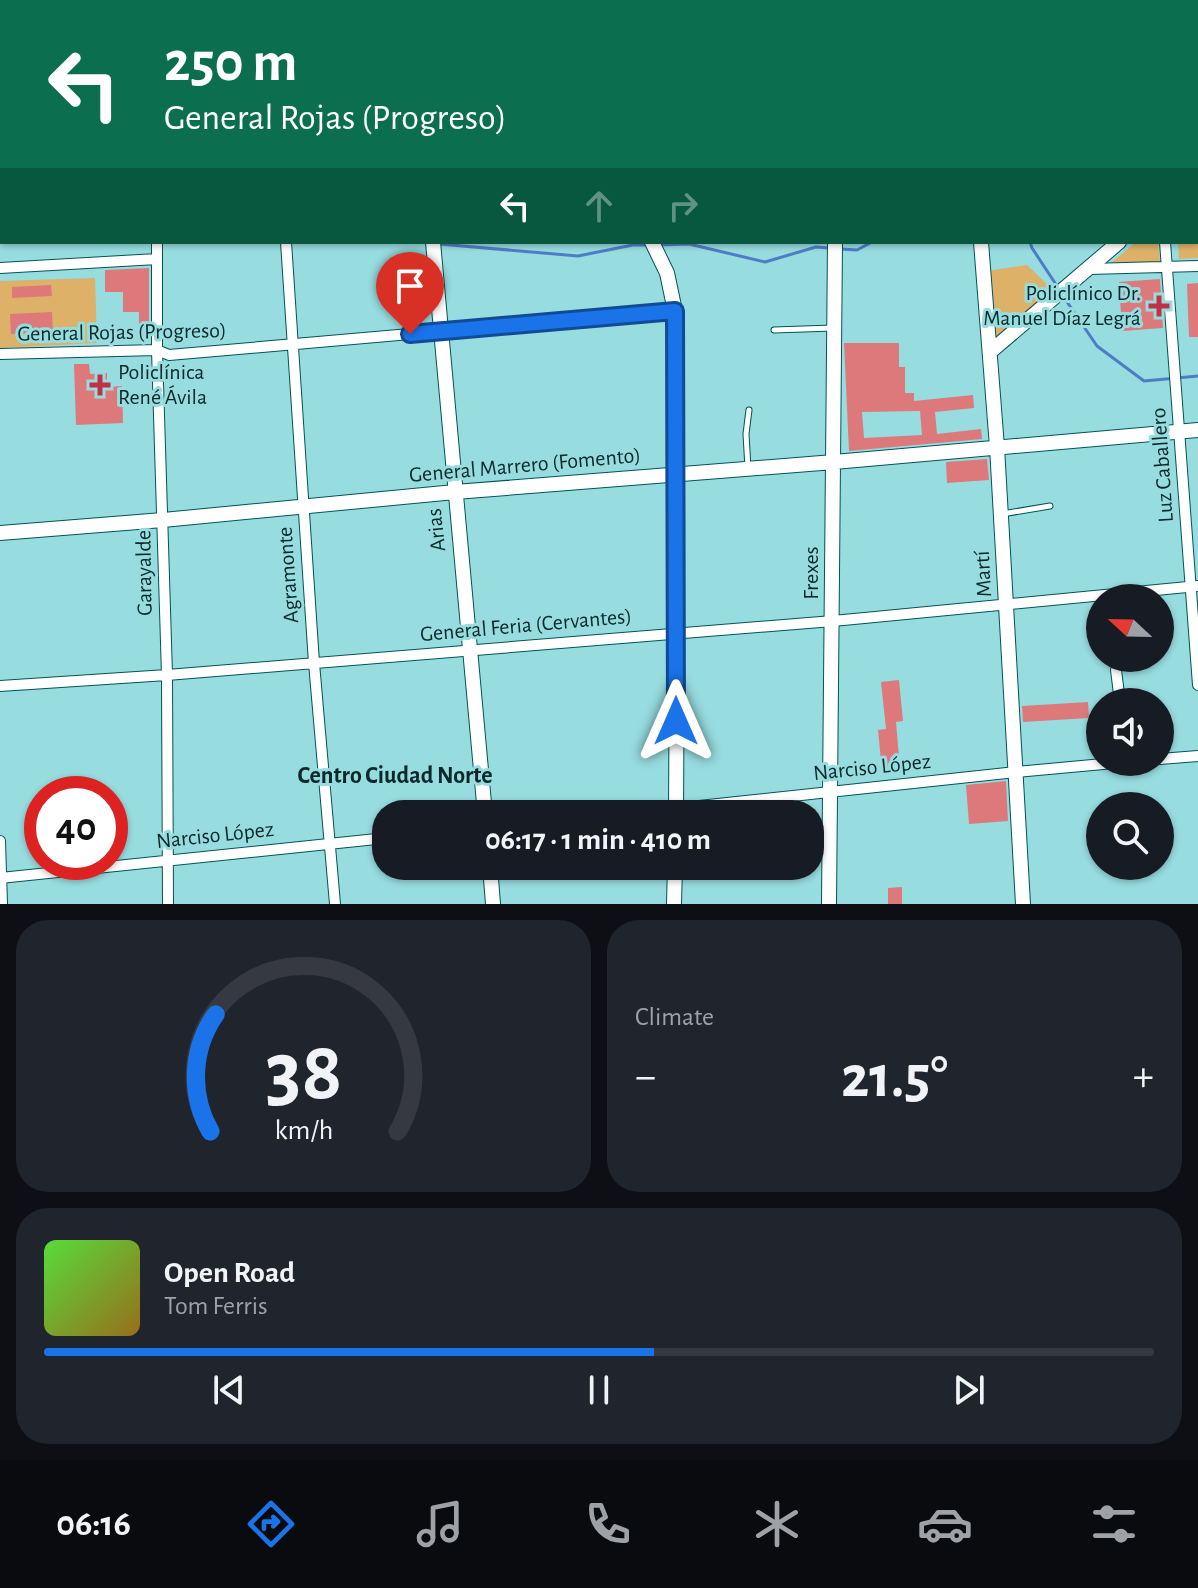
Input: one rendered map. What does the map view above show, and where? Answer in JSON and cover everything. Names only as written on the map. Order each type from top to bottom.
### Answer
[{"type":"street","name":"Garayalde","points":[[157,244],[157,350],[167,675],[168,904]]},
{"type":"street","name":"Agramonte","points":[[286,244],[314,663],[335,904]]},
{"type":"street","name":"Frexes","points":[[829,904],[835,244]]},
{"type":"street","name":"Martí","points":[[981,244],[1007,603],[1023,904]]},
{"type":"street","points":[[990,352],[1117,244]]},
{"type":"street","name":"Luz Caballero","points":[[1165,244],[1194,586],[1198,685]]},
{"type":"street","name":"Arias","points":[[433,246],[484,800]]},
{"type":"street","points":[[654,247],[667,273],[675,311],[676,800]]},
{"type":"street","points":[[0,268],[157,259]]},
{"type":"street","points":[[1089,269],[1198,266]]},
{"type":"street","name":"General Rojas (Progreso)","points":[[0,354],[157,350],[169,355],[675,311]]},
{"type":"street","name":"General Marrero (Fomento)","points":[[0,533],[1198,430]]},
{"type":"street","name":"General Feria (Cervantes)","points":[[0,686],[833,621],[1194,586]]},
{"type":"street","points":[[1174,758],[1198,756]]},
{"type":"street","name":"Narciso López","points":[[765,800],[1086,766]]},
{"type":"street","name":"Narciso López","points":[[1,878],[372,839]]},
{"type":"street","points":[[0,841],[2,904]]},
{"type":"street","points":[[491,880],[493,904]]},
{"type":"street","points":[[674,904],[675,880]]},
{"type":"lane","points":[[774,330],[834,328]]},
{"type":"lane","points":[[748,469],[746,434],[749,410]]},
{"type":"lane","points":[[1001,514],[1050,506]]},
{"type":"shaded area","points":[[1134,244],[1158,244],[1160,262],[1111,263]]},
{"type":"shaded area","points":[[1178,244],[1198,244],[1198,258],[1179,259]]},
{"type":"shaded area","points":[[1027,265],[1052,289],[995,339],[986,271]]},
{"type":"shaded area","points":[[95,278],[97,343],[0,348],[0,281]]},
{"type":"building","points":[[149,268],[149,333],[139,333],[139,312],[123,312],[123,292],[105,292],[105,270]]},
{"type":"building","points":[[1160,279],[1163,328],[1122,331],[1119,282]]},
{"type":"building","points":[[1198,283],[1198,337],[1189,337],[1187,284]]},
{"type":"building","points":[[51,285],[52,296],[12,298],[12,287]]},
{"type":"building","points":[[52,312],[53,333],[11,334],[10,314]]},
{"type":"building","points":[[844,343],[899,343],[899,367],[905,367],[905,393],[914,393],[914,401],[973,395],[974,408],[935,412],[937,434],[981,429],[982,439],[849,451]],"holes":[[[920,411],[922,435],[864,438],[862,412]]]},
{"type":"building","points":[[74,364],[89,364],[90,374],[107,373],[107,387],[122,386],[123,423],[76,425]]},
{"type":"building","points":[[987,459],[989,480],[947,483],[946,462]]},
{"type":"building","points":[[899,680],[903,721],[896,722],[900,769],[882,771],[878,730],[886,729],[881,682]]},
{"type":"building","points":[[1086,702],[1086,718],[1023,722],[1022,706]]},
{"type":"building","points":[[1006,781],[1008,821],[969,824],[966,785]]},
{"type":"building","points":[[902,887],[902,904],[888,904],[888,888]]},
{"type":"waterway","points":[[439,244],[578,256],[633,245],[649,245]]},
{"type":"waterway","points":[[657,245],[689,244],[765,262],[816,247],[829,248]]},
{"type":"waterway","points":[[841,249],[857,250],[868,244]]},
{"type":"waterway","points":[[1031,244],[1057,286]]},
{"type":"waterway","points":[[1063,296],[1097,346],[1144,381],[1198,376]]},
{"type":"place","name":"Policlínico Dr. Manuel Díaz Legrá","points":[[1159,306]]},
{"type":"place","name":"Policlínica René Ávila","points":[[100,385]]},
{"type":"district","name":"Centro Ciudad Norte","points":[[395,776]]},
{"type":"route","points":[[410,334],[675,311],[676,721]]}]
